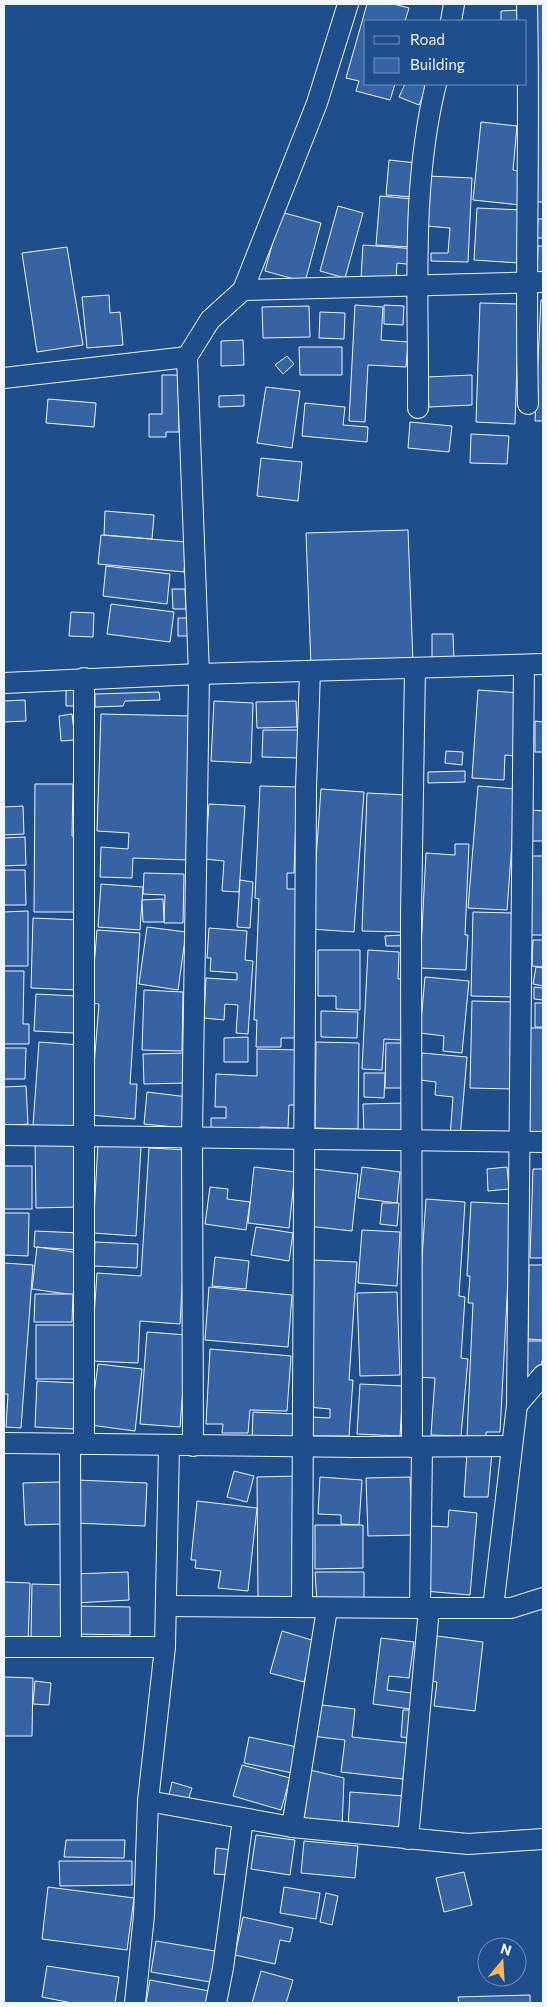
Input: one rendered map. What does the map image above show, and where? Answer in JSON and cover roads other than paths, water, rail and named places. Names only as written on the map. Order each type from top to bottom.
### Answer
[{"type":"street","points":[[193,1446],[192,1137],[199,674],[187,357],[210,320],[243,290],[317,103],[348,4]]},
{"type":"street","points":[[451,20],[454,4]]},
{"type":"street","points":[[527,4],[534,282],[528,404]]},
{"type":"street","points":[[418,408],[420,179],[428,115],[436,85]]},
{"type":"street","points":[[243,290],[534,282]]},
{"type":"street","points":[[4,378],[187,357]]},
{"type":"street","points":[[4,683],[199,674],[534,665],[519,1142],[517,1405],[493,1608]]},
{"type":"street","points":[[408,1839],[424,1608],[417,1447],[412,1140],[411,915],[415,668]]},
{"type":"street","points":[[302,1607],[303,1138],[306,788],[310,671]]},
{"type":"street","points":[[71,1647],[83,1136],[84,678]]},
{"type":"street","points":[[4,1135],[543,1142]]},
{"type":"street","points":[[517,1405],[543,1375]]},
{"type":"street","points":[[4,1443],[169,1446],[512,1446]]},
{"type":"street","points":[[135,2003],[144,1916],[148,1801],[165,1647],[169,1446]]},
{"type":"street","points":[[166,1606],[302,1607],[327,1609],[510,1608],[543,1598]]},
{"type":"street","points":[[292,1827],[327,1609]]},
{"type":"street","points":[[4,1647],[165,1647]]},
{"type":"street","points":[[148,1801],[292,1827],[408,1839],[468,1844],[543,1839]]},
{"type":"street","points":[[216,2003],[223,1968],[243,1819]]}]
